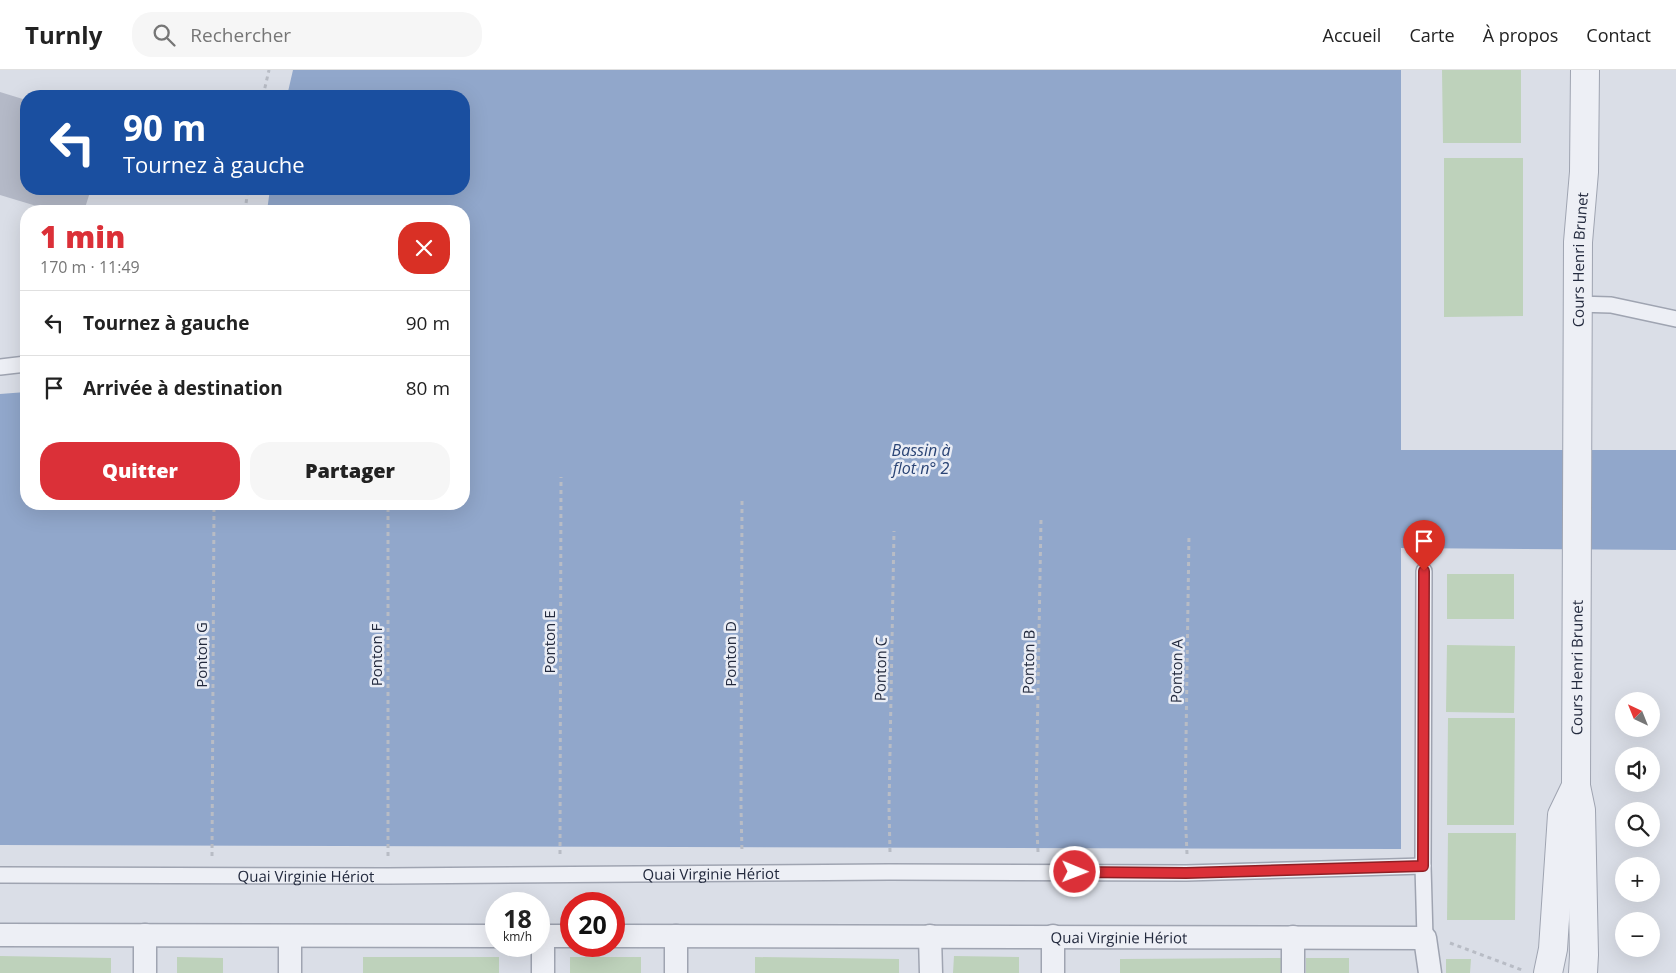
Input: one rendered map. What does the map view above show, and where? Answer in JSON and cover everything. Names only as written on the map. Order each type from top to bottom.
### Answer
[{"type":"street","name":"Cours Henri Brunet","points":[[1583,973],[1581,810],[1576,786],[1578,242],[1584,163],[1585,70]]},
{"type":"street","name":"Cours Henri Brunet","points":[[1548,973],[1553,949],[1562,815],[1576,786]]},
{"type":"street","points":[[0,935],[485,936]]},
{"type":"street","points":[[144,935],[145,973]]},
{"type":"street","name":"Quai Virginie Hériot","points":[[625,936],[1425,938]]},
{"type":"street","points":[[676,936],[676,973]]},
{"type":"street","points":[[930,936],[931,973]]},
{"type":"street","points":[[1053,936],[1053,973]]},
{"type":"street","points":[[290,937],[290,973]]},
{"type":"street","points":[[1293,937],[1293,973]]},
{"type":"street","points":[[1425,938],[1430,973]]},
{"type":"street","points":[[542,957],[543,973]]},
{"type":"lane","points":[[1578,304],[1611,305],[1676,318]]},
{"type":"lane","points":[[0,367],[20,365]]},
{"type":"lane","points":[[1424,571],[1423,866],[1425,938]]},
{"type":"lane","name":"Quai Virginie Hériot","points":[[0,875],[388,876],[889,872],[1186,873],[1423,866]]},
{"type":"path","points":[[264,90],[269,70]]},
{"type":"path","name":"Ponton E","points":[[560,854],[562,477]]},
{"type":"path","name":"Ponton D","points":[[742,501],[742,854]]},
{"type":"path","name":"Ponton G","points":[[212,853],[214,510]]},
{"type":"path","name":"Ponton F","points":[[388,510],[388,855]]},
{"type":"path","name":"Ponton B","points":[[1038,855],[1036,805],[1041,520]]},
{"type":"path","name":"Ponton C","points":[[890,855],[889,808],[894,531]]},
{"type":"path","name":"Ponton A","points":[[1187,854],[1185,808],[1189,534]]},
{"type":"path","points":[[1425,938],[1443,940],[1528,972]]},
{"type":"green space","points":[[1442,70],[1521,70],[1521,143],[1443,143]]},
{"type":"green space","points":[[1444,158],[1523,158],[1523,316],[1444,317]]},
{"type":"green space","points":[[1447,574],[1514,574],[1514,619],[1447,619]]},
{"type":"green space","points":[[1447,645],[1515,646],[1514,713],[1446,712]]},
{"type":"green space","points":[[1448,718],[1515,718],[1514,825],[1447,825]]},
{"type":"green space","points":[[1448,833],[1516,833],[1515,920],[1447,920]]},
{"type":"green space","points":[[0,956],[111,958],[111,973],[0,973]]},
{"type":"green space","points":[[954,956],[1019,957],[1019,973],[953,973]]},
{"type":"green space","points":[[177,957],[223,958],[223,973],[177,973]]},
{"type":"green space","points":[[363,957],[499,957],[499,973],[363,973]]},
{"type":"green space","points":[[570,957],[641,957],[641,973],[570,973]]},
{"type":"green space","points":[[755,957],[899,959],[899,973],[755,973]]},
{"type":"green space","points":[[1281,958],[1281,973],[1120,973],[1120,959]]},
{"type":"green space","points":[[1306,958],[1349,958],[1349,973],[1306,973]]},
{"type":"green space","points":[[1446,959],[1471,959],[1470,973],[1446,973]]},
{"type":"water","name":"Bassin à flot n° 2","points":[[293,70],[1401,70],[1401,450],[1676,450],[1676,550],[1401,548],[1401,849],[0,845],[0,394],[20,392],[20,510],[470,510],[470,205],[268,205],[269,195],[470,195],[470,90],[288,90]]},
{"type":"building","points":[[0,92],[20,98],[20,195],[89,195],[86,205],[33,205],[0,195]]},
{"type":"route","points":[[1075,872],[1186,873],[1423,866],[1424,571]]}]
